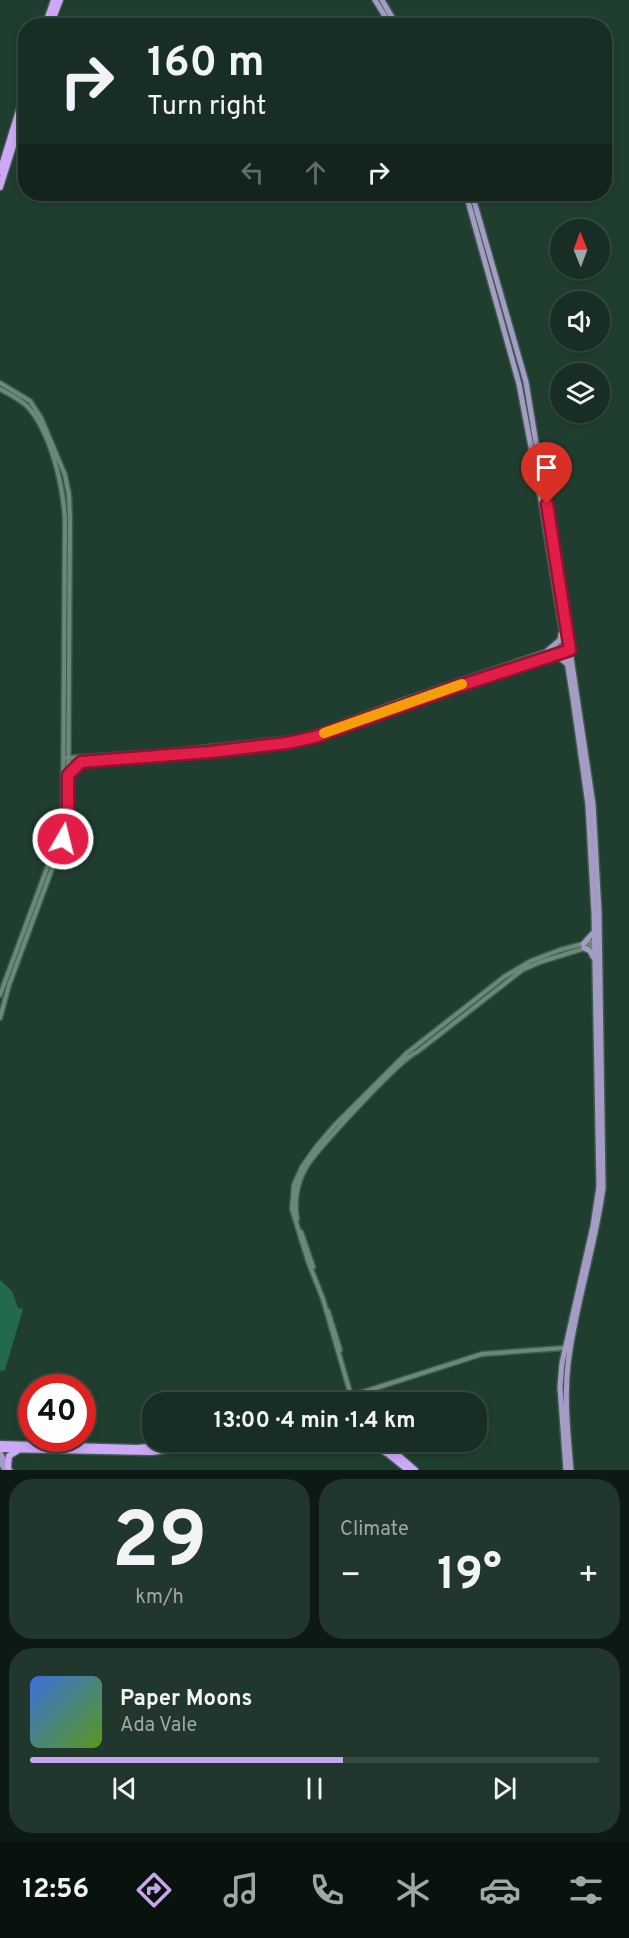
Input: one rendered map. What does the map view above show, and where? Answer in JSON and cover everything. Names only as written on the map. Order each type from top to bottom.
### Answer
[{"type":"highway","points":[[48,18],[54,0]]},
{"type":"highway","points":[[53,18],[60,0]]},
{"type":"highway","points":[[0,172],[18,114]]},
{"type":"highway","points":[[0,187],[18,130]]},
{"type":"highway","points":[[0,1449],[142,1448]]},
{"type":"highway","points":[[0,1449],[18,1449]]},
{"type":"highway","points":[[8,1469],[9,1456],[18,1450]]},
{"type":"highway","points":[[96,1451],[142,1452]]},
{"type":"highway","points":[[385,1452],[408,1470]]},
{"type":"highway","points":[[394,1452],[415,1470]]},
{"type":"main road","points":[[375,0],[386,18]]},
{"type":"main road","points":[[382,0],[392,18]]},
{"type":"main road","points":[[468,201],[519,384],[548,526],[588,805],[596,942],[594,959],[599,1187],[585,1265],[564,1348],[560,1387],[566,1470]]},
{"type":"main road","points":[[474,201],[526,382],[593,804],[603,1188],[598,1226],[568,1364],[571,1470]]},
{"type":"main road","points":[[562,633],[560,640],[548,653],[559,657],[567,665]]},
{"type":"main road","points":[[594,932],[583,946],[590,951],[594,959]]},
{"type":"main road","points":[[0,1449],[8,1469]]},
{"type":"main road","points":[[0,1461],[8,1469]]},
{"type":"street","points":[[0,383],[15,394],[37,420],[56,464],[63,489],[66,760],[61,831],[0,995]]},
{"type":"street","points":[[0,389],[30,401],[41,418],[63,468],[70,519],[68,749],[66,760],[68,820],[65,834],[9,985],[0,1018]]},
{"type":"street","points":[[66,760],[77,757],[163,752],[295,738],[567,647]]},
{"type":"street","points":[[66,760],[81,762],[220,751],[287,743],[315,737],[548,653]]},
{"type":"street","points":[[68,749],[77,757]]},
{"type":"street","points":[[68,775],[81,762]]},
{"type":"street","points":[[351,1392],[323,1299],[292,1209],[299,1174],[306,1160],[329,1132],[407,1053],[504,977],[520,967],[560,950],[596,942]]},
{"type":"street","points":[[375,1392],[482,1354],[564,1348]]},
{"type":"green space","points":[[0,1280],[12,1291],[18,1308],[23,1309],[5,1370],[0,1371]]},
{"type":"slow traffic","points":[[324,733],[462,684]]},
{"type":"route","points":[[63,839],[68,820],[68,775],[81,762],[210,752],[287,743],[315,737],[499,672],[570,650],[547,504]]}]
